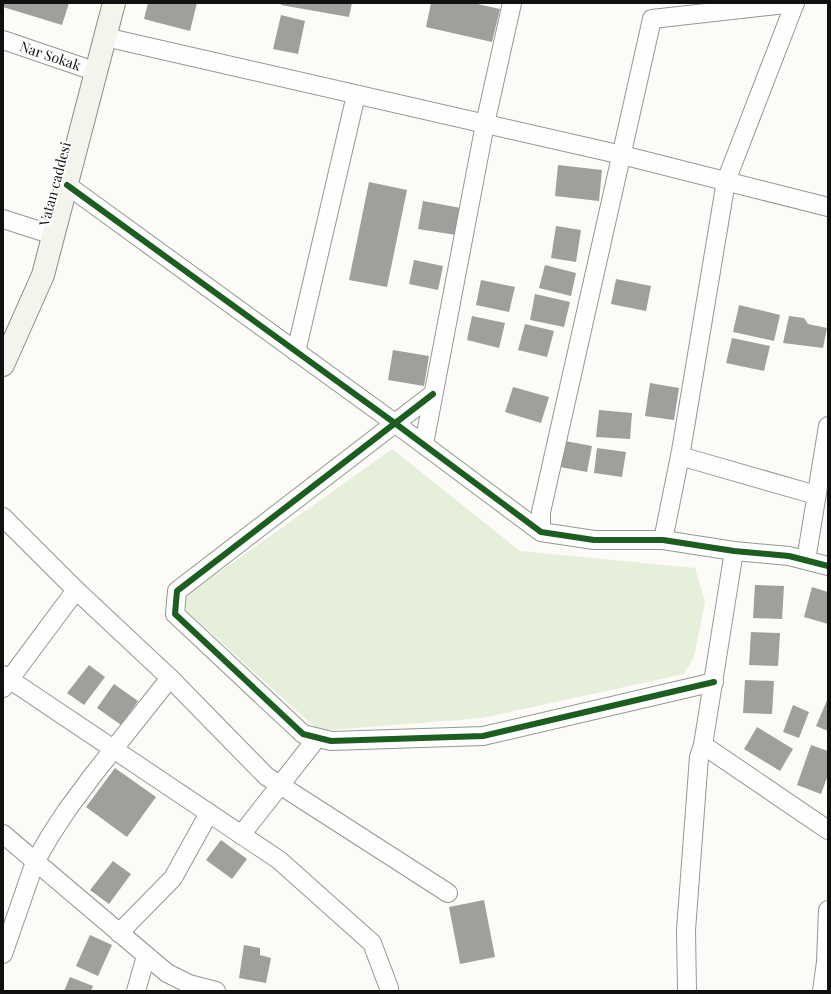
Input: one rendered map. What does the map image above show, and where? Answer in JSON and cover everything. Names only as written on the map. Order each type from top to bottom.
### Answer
[{"type":"street","name":"Vatan caddesi","points":[[3,365],[43,275],[114,3]]},
{"type":"street","points":[[424,444],[485,124],[512,3]]},
{"type":"street","points":[[541,532],[541,512],[652,19],[795,3],[726,181],[680,456],[663,540]]},
{"type":"street","points":[[105,38],[622,155],[828,206]]},
{"type":"street","name":"Nar Sokak","points":[[3,40],[97,72]]},
{"type":"street","points":[[296,352],[356,95]]},
{"type":"street","points":[[66,185],[424,444],[541,532],[594,540],[663,540],[734,551],[789,556],[828,566]]},
{"type":"street","points":[[3,219],[53,235]]},
{"type":"street","points":[[433,394],[396,424],[177,591],[175,614],[303,734],[331,741],[483,736],[714,682]]},
{"type":"street","points":[[806,560],[828,426]]},
{"type":"street","points":[[680,456],[816,495]]},
{"type":"street","points":[[3,517],[76,590],[170,678],[266,776],[448,893]]},
{"type":"street","points":[[687,991],[686,930],[699,757],[703,745],[714,682],[734,551]]},
{"type":"street","points":[[76,590],[5,681],[113,749],[279,860],[372,944],[389,991]]},
{"type":"street","points":[[3,954],[35,862],[67,810],[113,749],[170,678]]},
{"type":"street","points":[[241,835],[317,738]]},
{"type":"street","points":[[703,745],[828,830]]},
{"type":"street","points":[[118,932],[173,878],[209,813]]},
{"type":"street","points":[[3,834],[167,973],[189,984],[216,991]]},
{"type":"street","points":[[822,991],[826,962],[828,910]]},
{"type":"street","points":[[136,991],[146,956]]},
{"type":"green space","points":[[392,449],[520,551],[695,568],[705,602],[694,657],[684,674],[482,718],[319,731],[187,611],[183,598]]},
{"type":"building","points":[[3,3],[69,3],[62,25],[3,7]]},
{"type":"building","points":[[148,3],[197,3],[190,31],[144,19]]},
{"type":"building","points":[[281,3],[352,3],[349,17],[281,5]]},
{"type":"building","points":[[431,3],[473,3],[500,9],[492,42],[426,27]]},
{"type":"building","points":[[281,15],[305,21],[298,54],[273,49]]},
{"type":"building","points":[[558,165],[602,170],[599,201],[555,196]]},
{"type":"building","points":[[369,182],[407,190],[387,287],[349,280]]},
{"type":"building","points":[[423,201],[461,208],[456,235],[418,229]]},
{"type":"building","points":[[556,226],[581,230],[576,262],[551,258]]},
{"type":"building","points":[[414,260],[443,266],[438,290],[409,284]]},
{"type":"building","points":[[545,265],[576,273],[571,296],[539,288]]},
{"type":"building","points":[[616,279],[651,286],[646,311],[611,304]]},
{"type":"building","points":[[481,280],[515,287],[509,312],[476,305]]},
{"type":"building","points":[[535,294],[570,302],[564,327],[530,320]]},
{"type":"building","points":[[739,305],[780,315],[774,341],[733,332]]},
{"type":"building","points":[[472,316],[505,323],[499,348],[467,340]]},
{"type":"building","points":[[789,316],[804,318],[808,324],[827,328],[823,348],[783,343]]},
{"type":"building","points":[[525,324],[554,331],[547,357],[518,350]]},
{"type":"building","points":[[732,338],[770,346],[764,371],[726,363]]},
{"type":"building","points":[[393,350],[429,356],[424,386],[388,380]]},
{"type":"building","points":[[650,383],[679,388],[674,420],[645,416]]},
{"type":"building","points":[[513,387],[549,397],[541,423],[505,412]]},
{"type":"building","points":[[599,410],[632,413],[630,439],[596,437]]},
{"type":"building","points":[[565,441],[592,446],[587,472],[560,467]]},
{"type":"building","points":[[597,448],[626,452],[622,477],[594,473]]},
{"type":"building","points":[[755,585],[784,586],[782,619],[753,618]]},
{"type":"building","points":[[812,587],[828,592],[828,624],[804,617]]},
{"type":"building","points":[[751,632],[780,633],[778,666],[749,665]]},
{"type":"building","points":[[89,665],[105,677],[84,705],[67,693]]},
{"type":"building","points":[[745,680],[774,681],[772,714],[743,713]]},
{"type":"building","points":[[114,684],[138,701],[121,725],[97,708]]},
{"type":"building","points":[[828,698],[828,731],[816,726]]},
{"type":"building","points":[[793,705],[809,712],[799,738],[783,732]]},
{"type":"building","points":[[757,727],[793,749],[780,771],[744,749]]},
{"type":"building","points":[[811,745],[828,751],[828,775],[821,794],[797,785]]},
{"type":"building","points":[[115,768],[156,797],[127,837],[86,807]]},
{"type":"building","points":[[221,840],[247,859],[232,879],[206,860]]},
{"type":"building","points":[[113,861],[131,874],[109,904],[90,890]]},
{"type":"building","points":[[484,900],[495,957],[460,964],[449,907]]},
{"type":"building","points":[[90,935],[112,945],[98,976],[76,966]]},
{"type":"building","points":[[244,945],[260,948],[260,955],[271,958],[266,983],[239,978]]},
{"type":"building","points":[[70,977],[93,986],[91,991],[64,991]]},
{"type":"cycle path","points":[[67,185],[396,424],[541,532],[594,540],[663,540],[734,551],[789,556],[828,566]]},
{"type":"cycle path","points":[[433,394],[177,591],[175,614],[303,734],[331,741],[483,736],[714,682]]}]
